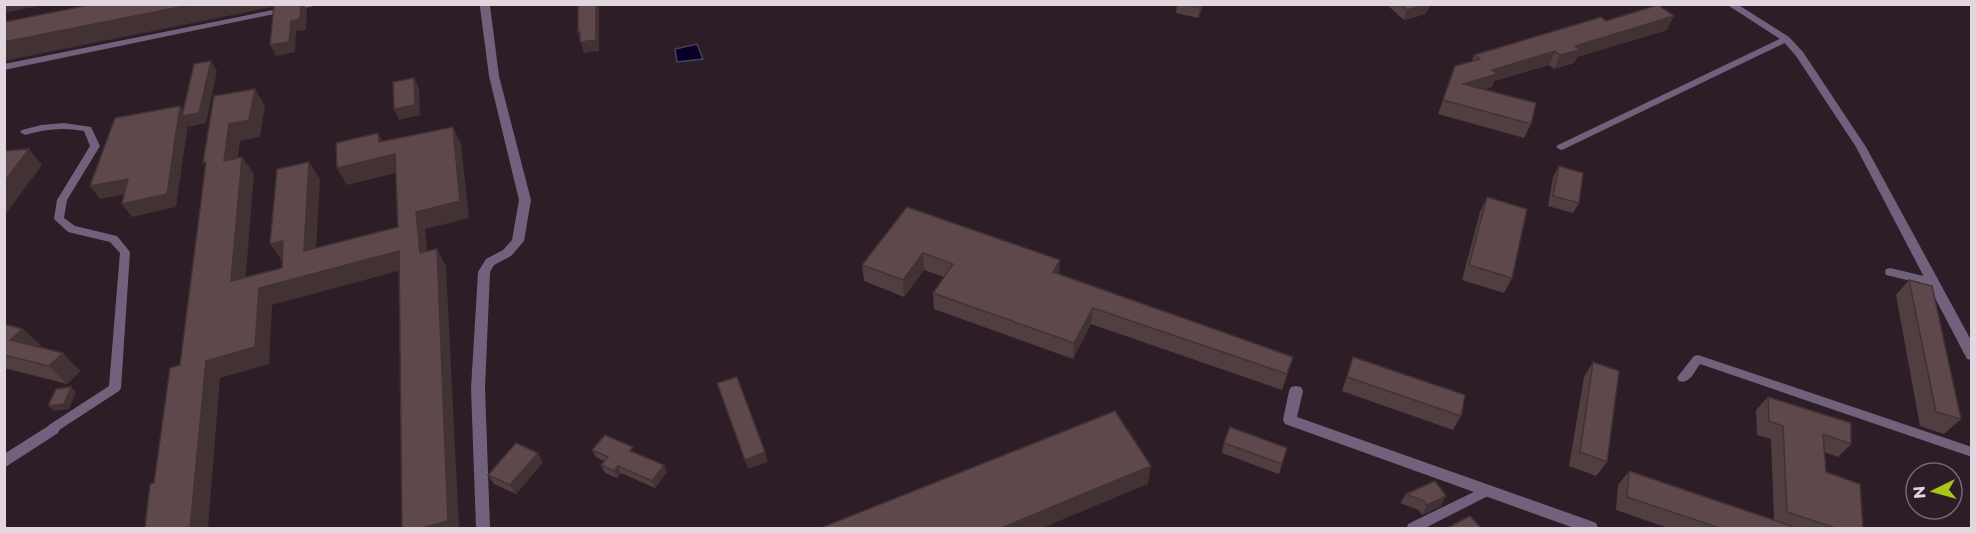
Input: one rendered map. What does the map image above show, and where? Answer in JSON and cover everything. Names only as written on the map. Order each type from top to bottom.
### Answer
[{"type":"street","points":[[4,67],[319,4]]},
{"type":"street","points":[[482,4],[485,6],[494,76],[525,200],[518,241],[507,253],[490,262],[484,272],[478,388],[483,528]]},
{"type":"street","points":[[1730,4],[1786,39],[1800,54],[1861,147],[1971,355]]},
{"type":"street","points":[[1296,391],[1290,420],[1591,528]]},
{"type":"street","points":[[4,462],[53,429]]},
{"type":"lane","points":[[1561,147],[1786,39]]},
{"type":"lane","points":[[25,132],[42,127],[69,124],[88,129],[95,146],[62,201],[59,219],[72,229],[113,239],[124,252],[115,388],[53,429]]},
{"type":"lane","points":[[1890,272],[1932,282]]},
{"type":"lane","points":[[1683,378],[1698,359],[1971,452]]},
{"type":"lane","points":[[1413,528],[1486,491]]},
{"type":"shaded area","points":[[697,44],[703,59],[677,62],[675,49]]},
{"type":"building","points":[[94,4],[195,4],[4,42],[4,22]]},
{"type":"building","points":[[301,4],[300,19],[291,21],[289,42],[270,45],[274,5]]},
{"type":"building","points":[[578,4],[596,4],[596,40],[580,42]]},
{"type":"building","points":[[1185,4],[1201,4],[1200,8]]},
{"type":"building","points":[[1401,4],[1429,4],[1407,10]]},
{"type":"building","points":[[1658,5],[1674,16],[1575,46],[1580,50],[1560,55],[1555,51],[1492,70],[1497,74],[1463,84],[1536,103],[1531,124],[1443,100],[1455,66],[1480,59],[1474,55],[1601,17],[1606,21]]},
{"type":"building","points":[[211,61],[199,113],[182,116],[194,64]]},
{"type":"building","points":[[414,78],[415,105],[394,109],[393,82]]},
{"type":"building","points":[[255,89],[249,120],[229,124],[224,161],[242,157],[231,281],[282,268],[283,241],[270,244],[277,169],[309,162],[304,251],[398,227],[395,154],[337,168],[336,143],[378,133],[379,142],[453,127],[460,201],[416,212],[420,253],[437,249],[448,521],[422,528],[402,528],[399,251],[259,288],[255,347],[206,361],[190,528],[145,528],[150,484],[154,483],[170,368],[180,365],[206,162],[203,163],[214,96]]},
{"type":"building","points":[[180,106],[167,194],[122,204],[128,179],[90,186],[115,118]]},
{"type":"building","points":[[29,149],[4,182],[4,151]]},
{"type":"building","points":[[1559,166],[1583,173],[1579,203],[1553,196]]},
{"type":"building","points":[[1487,197],[1527,209],[1512,278],[1469,265]]},
{"type":"building","points":[[907,207],[1060,260],[1053,272],[1293,357],[1287,374],[1093,308],[1074,343],[933,293],[953,264],[923,253],[903,280],[862,265]]},
{"type":"building","points":[[1909,280],[1932,286],[1961,419],[1936,412]]},
{"type":"building","points":[[4,324],[23,329],[10,340],[63,353],[49,366],[4,355]]},
{"type":"building","points":[[1353,357],[1465,395],[1461,416],[1347,377]]},
{"type":"building","points":[[1593,362],[1619,371],[1607,462],[1580,452]]},
{"type":"building","points":[[737,377],[765,452],[745,460],[717,383]]},
{"type":"building","points":[[71,387],[64,404],[48,406],[56,389]]},
{"type":"building","points":[[1768,397],[1851,423],[1851,444],[1823,434],[1826,472],[1860,484],[1863,528],[1833,528],[1787,512],[1783,426],[1769,421]]},
{"type":"building","points":[[1115,411],[1151,466],[1001,528],[823,528],[823,527]]},
{"type":"building","points":[[1230,427],[1287,448],[1282,464],[1224,443]]},
{"type":"building","points":[[605,435],[633,447],[630,451],[664,465],[652,481],[618,466],[614,471],[601,465],[608,457],[592,450]]},
{"type":"building","points":[[516,443],[538,453],[510,485],[488,475]]},
{"type":"building","points":[[1629,471],[1791,526],[1791,528],[1720,528],[1627,497]]},
{"type":"building","points":[[1435,481],[1446,496],[1427,505],[1424,501],[1406,494]]},
{"type":"building","points":[[1470,516],[1481,528],[1449,527]]}]
